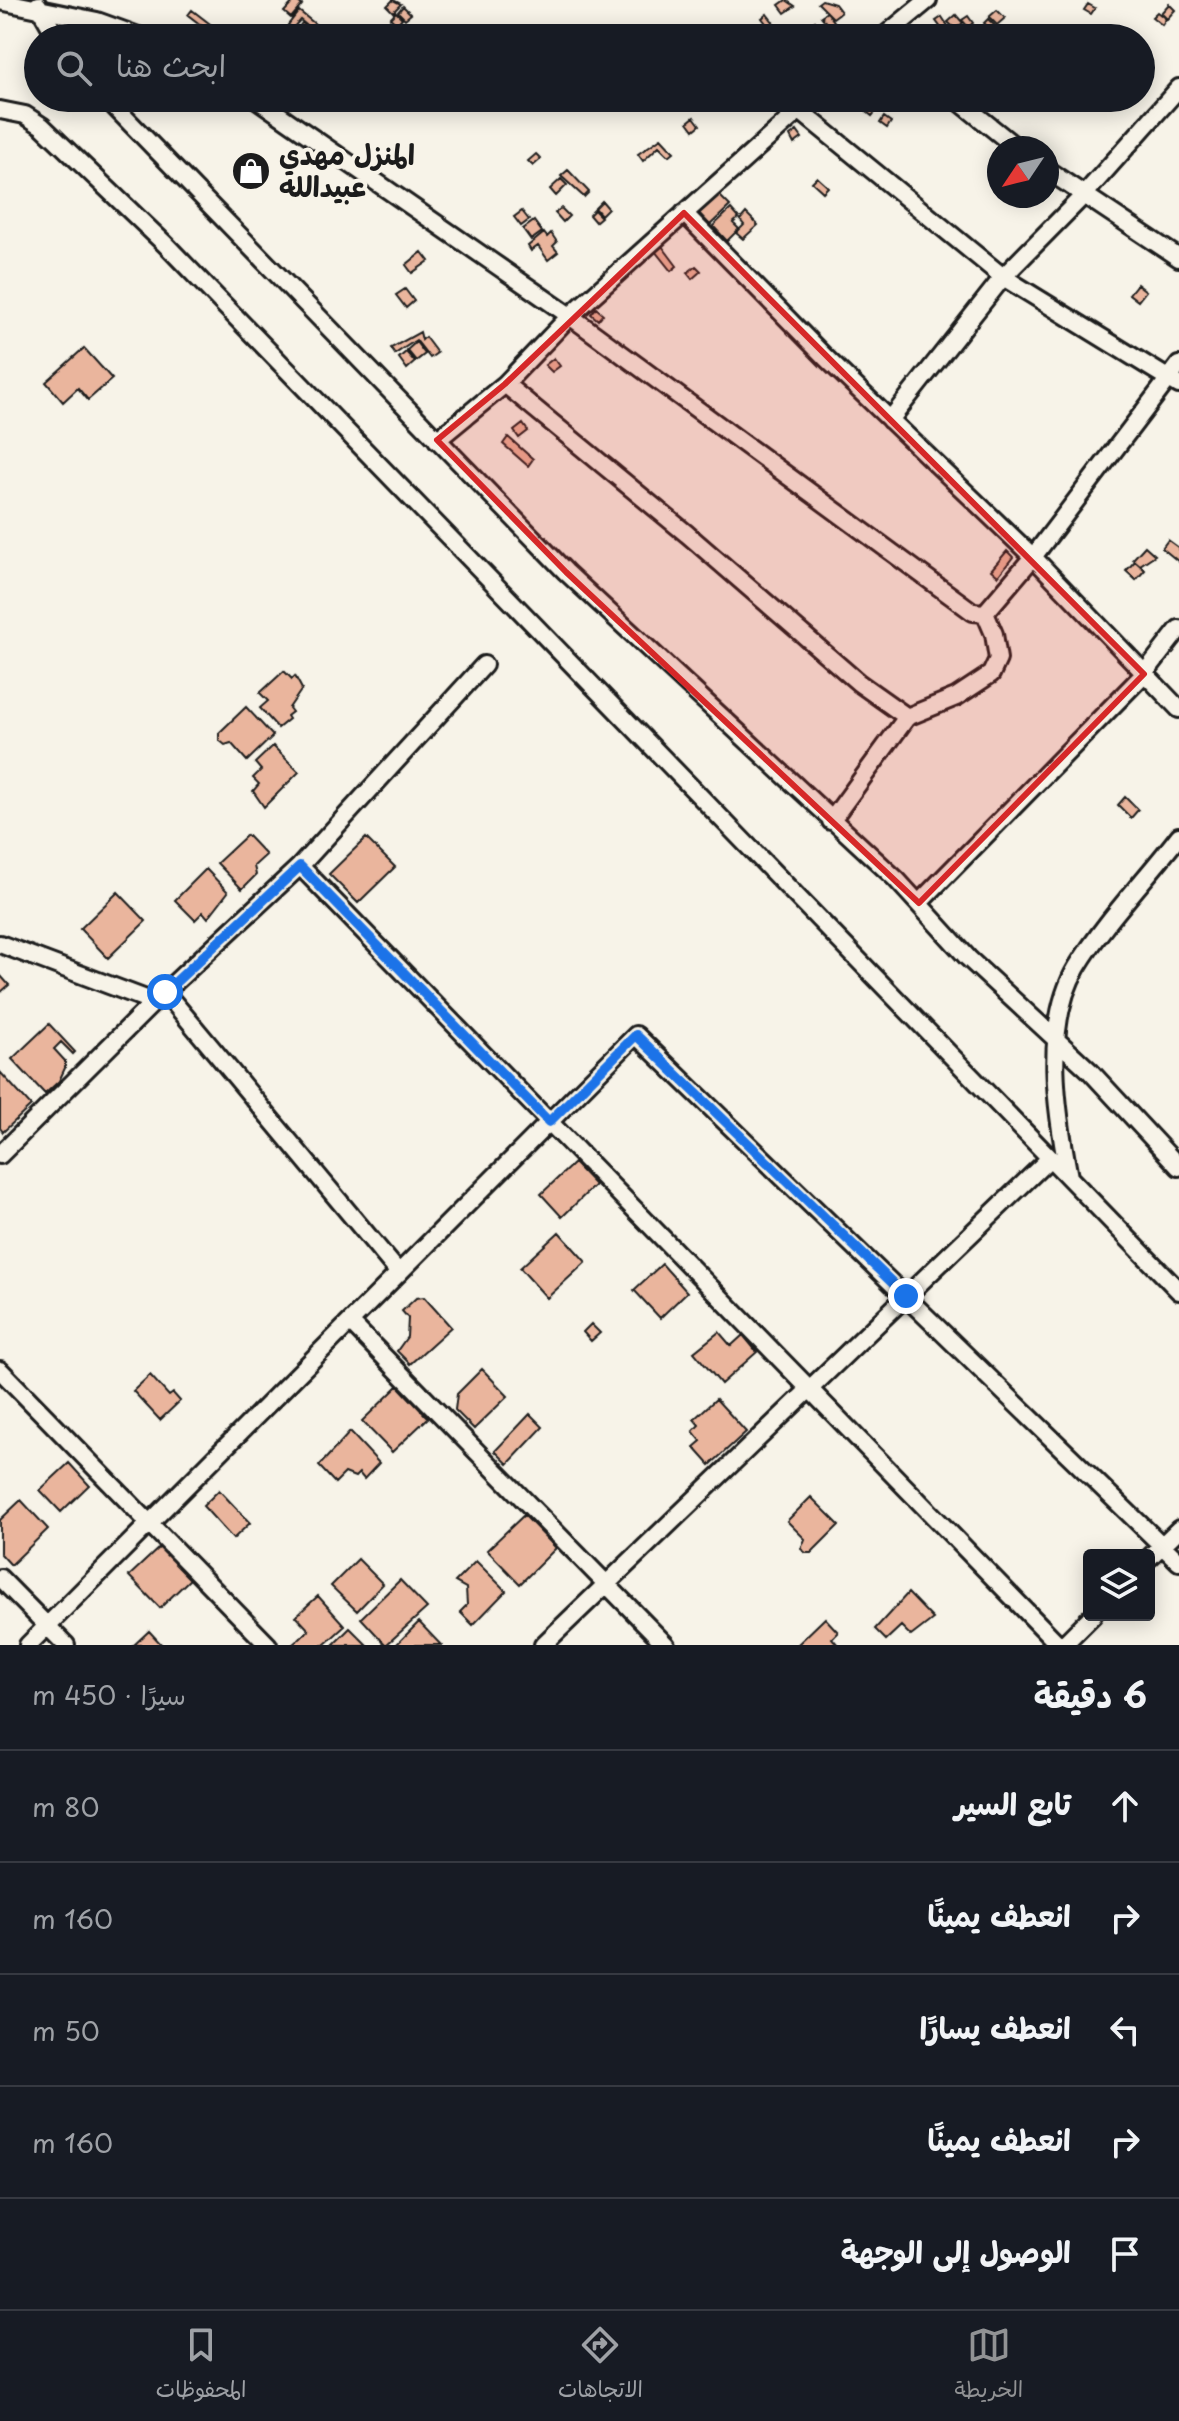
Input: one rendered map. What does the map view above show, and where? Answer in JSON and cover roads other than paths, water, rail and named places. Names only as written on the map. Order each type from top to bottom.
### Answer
[{"type":"street","points":[[900,24],[928,0]]},
{"type":"street","points":[[0,1],[38,4],[105,24]]},
{"type":"street","points":[[38,4],[49,24]]},
{"type":"street","points":[[890,420],[1003,277],[1082,197],[1179,88]]},
{"type":"street","points":[[0,110],[25,115],[42,126],[165,244],[1179,1291]]},
{"type":"street","points":[[120,112],[566,572],[919,903],[968,958],[1057,1040],[1179,1167]]},
{"type":"street","points":[[275,112],[570,316],[880,548],[973,612],[985,613]]},
{"type":"street","points":[[437,440],[505,384],[570,316],[797,112]]},
{"type":"street","points":[[801,112],[1003,277],[1176,376],[985,613]]},
{"type":"street","points":[[972,112],[1002,136]]},
{"type":"street","points":[[1059,179],[1179,258]]},
{"type":"street","points":[[684,213],[890,420],[1033,557],[1179,709]]},
{"type":"street","points":[[505,384],[687,534],[859,683],[907,717]]},
{"type":"street","points":[[831,821],[907,717],[956,697],[991,674],[998,659],[994,634],[985,613]]},
{"type":"street","points":[[919,903],[1144,674],[1179,629]]},
{"type":"street","points":[[0,1155],[159,997],[300,866],[484,665]]},
{"type":"street","points":[[1069,1177],[1057,1111],[1057,1040],[1076,968],[1179,836]]},
{"type":"street","points":[[300,866],[1061,1645],[1087,1621]]},
{"type":"street","points":[[0,944],[159,997],[399,1273]]},
{"type":"street","points":[[28,1645],[636,1035],[1179,1562]]},
{"type":"street","points":[[543,1645],[1050,1158]]},
{"type":"street","points":[[350,1322],[666,1645]]},
{"type":"street","points":[[0,1370],[268,1645]]},
{"type":"street","points":[[1155,1552],[1179,1529]]},
{"type":"street","points":[[0,1578],[66,1645]]},
{"type":"place","name":"المنزل مهدي عبيدالله","points":[[251,171]]}]
